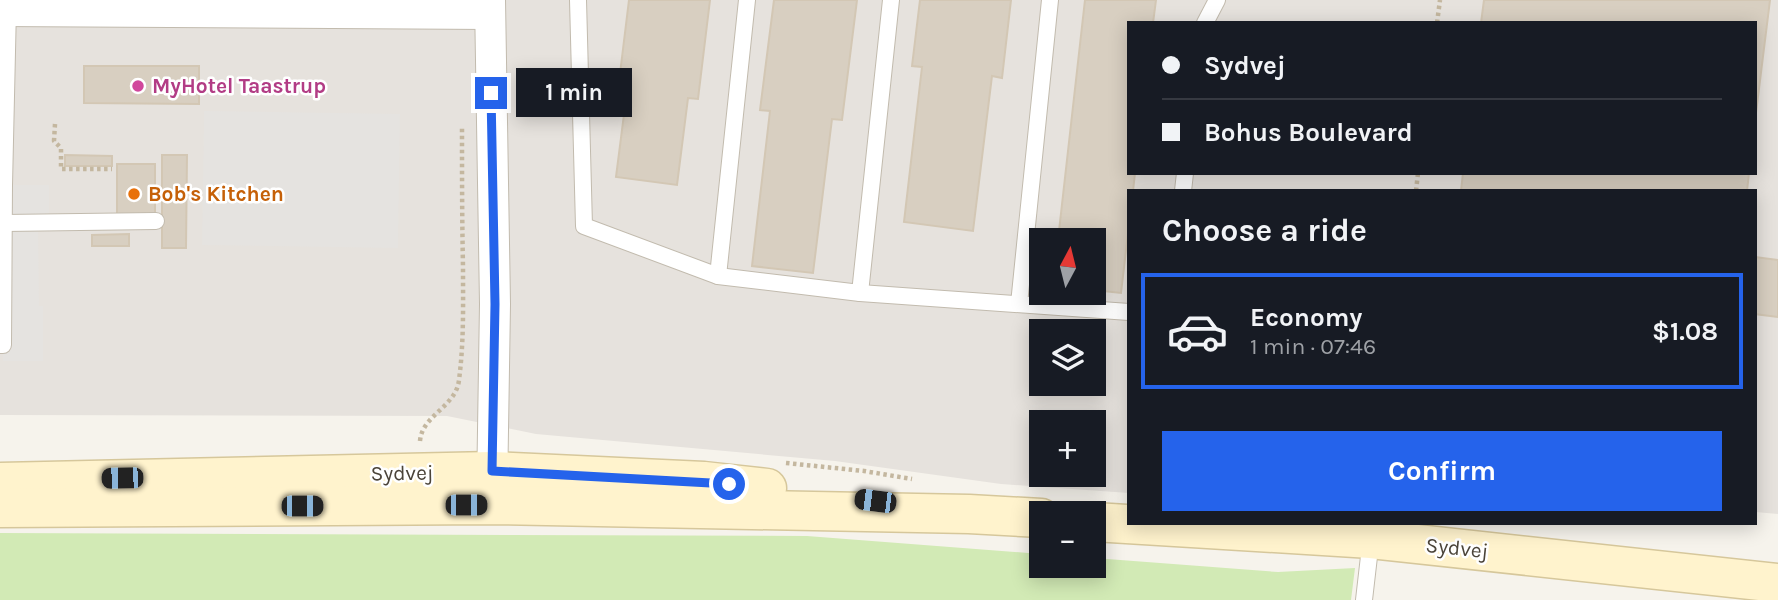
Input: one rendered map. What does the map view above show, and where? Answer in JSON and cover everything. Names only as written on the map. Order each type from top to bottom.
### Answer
[{"type":"main road","name":"Sydvej","points":[[0,508],[704,481],[969,514],[1029,517]]},
{"type":"main road","name":"Sydvej","points":[[0,482],[492,488]]},
{"type":"main road","name":"Sydvej","points":[[1106,523],[1127,524]]},
{"type":"main road","name":"Sydvej","points":[[1143,525],[1371,539],[1778,583]]},
{"type":"street","points":[[6,8],[490,7],[495,304],[492,488]]},
{"type":"lane","points":[[578,0],[584,226],[718,276],[860,293],[1127,312]]},
{"type":"lane","points":[[718,276],[747,0]]},
{"type":"lane","points":[[860,293],[891,0]]},
{"type":"lane","points":[[1019,304],[1050,0]]},
{"type":"lane","points":[[1207,21],[1217,0]]},
{"type":"lane","points":[[0,345],[3,345],[6,8]]},
{"type":"lane","points":[[4,223],[156,221]]},
{"type":"lane","points":[[1364,600],[1371,539]]},
{"type":"path","points":[[1437,21],[1440,0]]},
{"type":"path","points":[[55,124],[54,141],[61,148],[61,169],[112,169]]},
{"type":"path","points":[[420,441],[425,425],[450,402],[459,382],[463,329],[462,124]]},
{"type":"shaded area","points":[[0,0],[1778,0],[1778,514],[1757,512],[1757,189],[1127,189],[1127,493],[1044,487],[1106,487],[1106,410],[1029,410],[1029,486],[835,461],[536,434],[447,416],[0,415]]},
{"type":"shaded area","points":[[204,111],[400,114],[398,248],[202,245]]},
{"type":"shaded area","points":[[4,185],[49,185],[49,224],[4,223]]},
{"type":"shaded area","points":[[3,231],[38,231],[39,306],[43,306],[43,361],[3,361]]},
{"type":"green space","points":[[0,533],[807,536],[1029,553],[1029,578],[1106,578],[1106,559],[1278,572],[1355,568],[1351,600],[0,600]]},
{"type":"building","points":[[629,0],[710,0],[698,99],[688,98],[677,185],[616,177],[627,91],[618,90]]},
{"type":"building","points":[[774,0],[857,0],[842,120],[832,119],[813,273],[752,266],[770,111],[760,110]]},
{"type":"building","points":[[920,0],[1011,0],[1002,78],[992,76],[973,231],[904,222],[922,67],[912,66]]},
{"type":"building","points":[[1085,0],[1156,0],[1153,21],[1127,21],[1127,175],[1135,175],[1133,189],[1127,189],[1127,242],[1121,293],[1106,291],[1106,228],[1059,228]]},
{"type":"building","points":[[1484,0],[1770,0],[1757,105],[1757,21],[1481,21]]},
{"type":"building","points":[[84,66],[199,66],[199,104],[84,103]]},
{"type":"building","points":[[65,155],[112,156],[112,166],[65,166]]},
{"type":"building","points":[[162,155],[187,155],[186,248],[162,248]]},
{"type":"building","points":[[117,164],[155,164],[155,214],[117,214]]},
{"type":"building","points":[[1463,175],[1749,175],[1747,189],[1461,189]]},
{"type":"building","points":[[129,234],[129,246],[92,246],[92,235]]},
{"type":"building","points":[[1757,257],[1778,260],[1778,317],[1757,314]]},
{"type":"place","name":"MyHotel Taastrup","points":[[138,86]]},
{"type":"place","name":"Bob's Kitchen","points":[[134,194]]},
{"type":"route","points":[[491,93],[495,304],[492,471],[729,484]]}]
